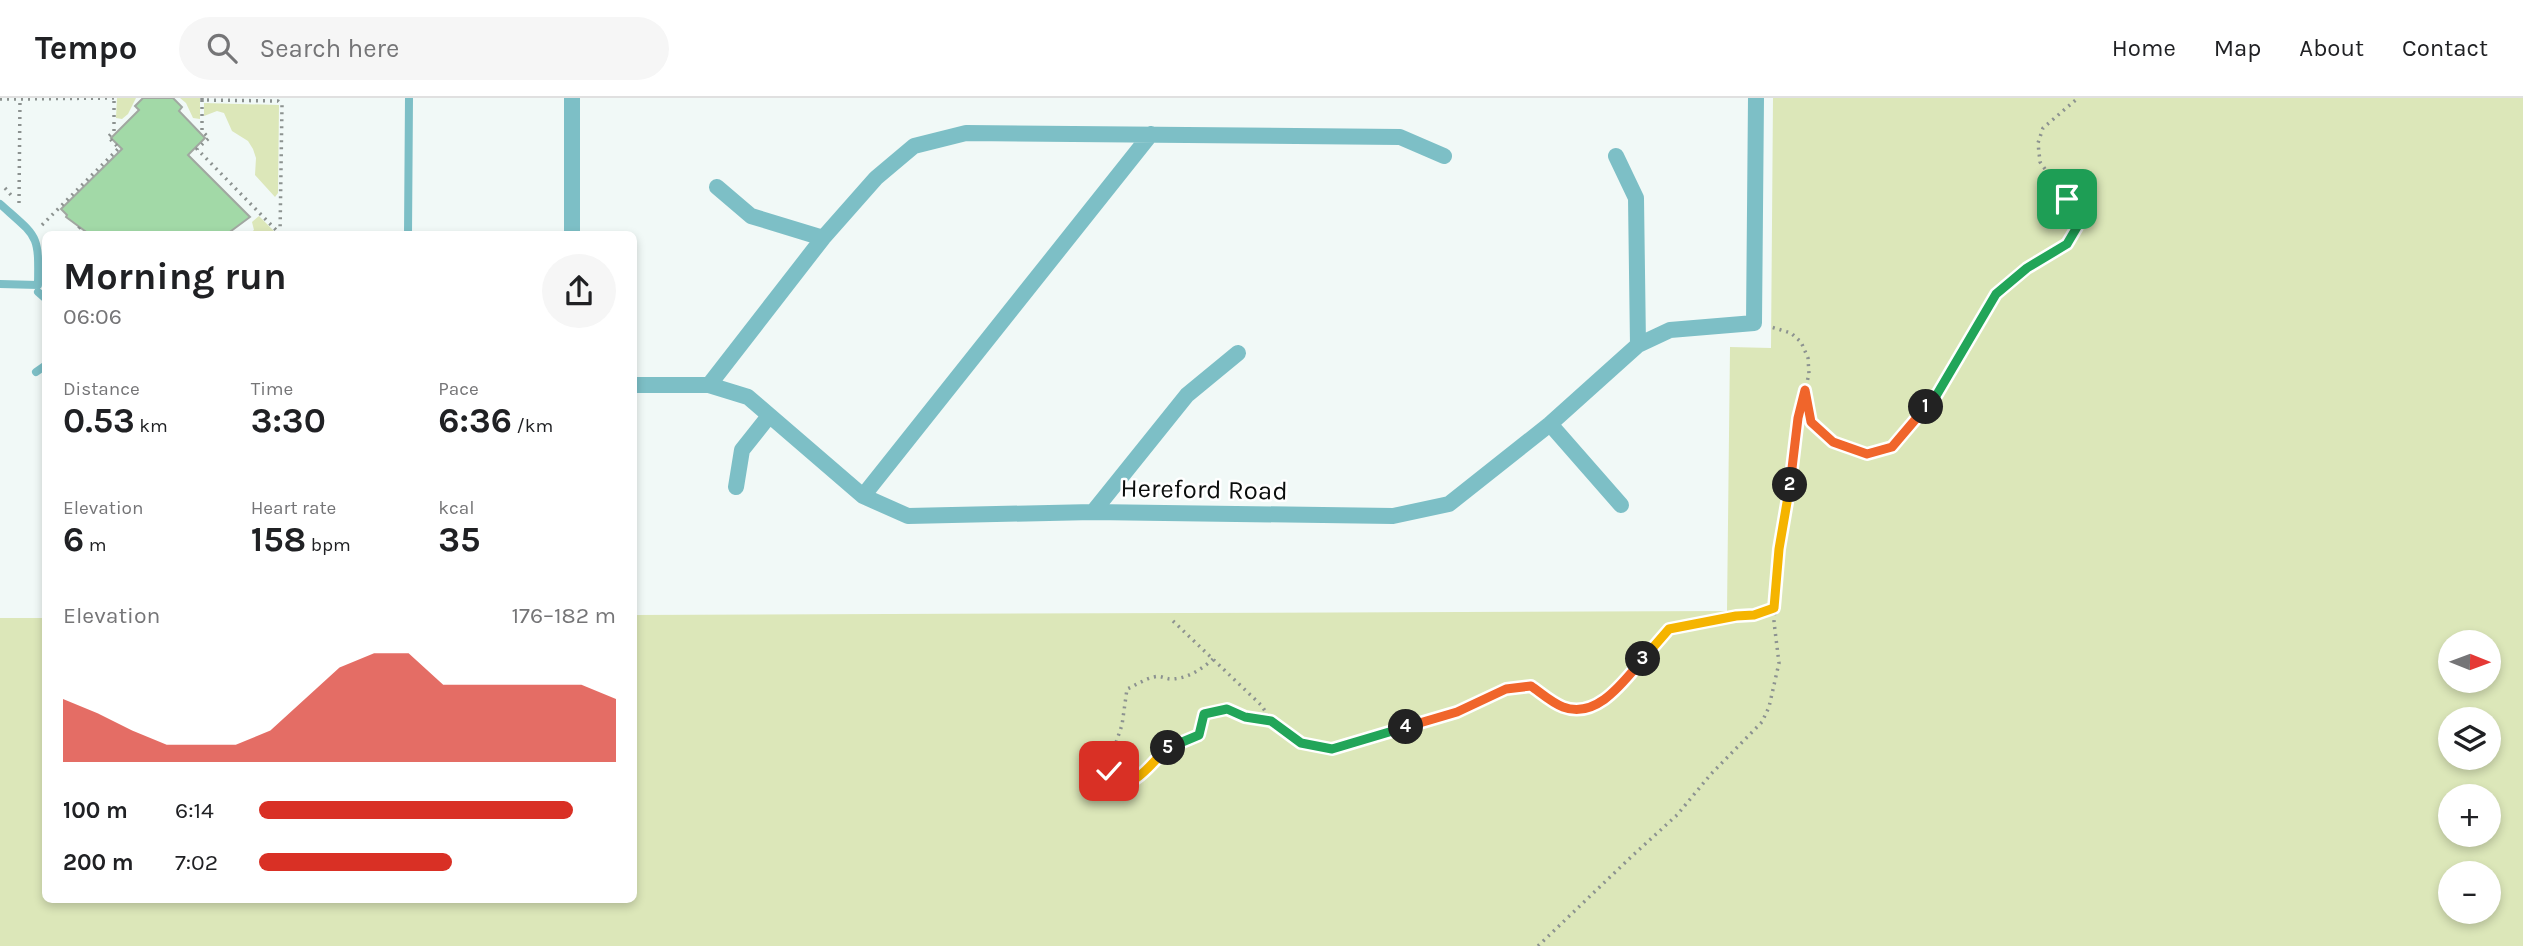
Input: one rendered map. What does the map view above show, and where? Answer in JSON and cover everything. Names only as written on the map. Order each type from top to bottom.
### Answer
[{"type":"street","points":[[572,98],[572,231]]},
{"type":"street","points":[[1754,323],[1756,98]]},
{"type":"street","points":[[709,385],[823,238],[876,178],[914,146],[966,133],[1400,137],[1444,156]]},
{"type":"street","points":[[863,496],[1151,134]]},
{"type":"street","points":[[1616,156],[1636,198],[1638,345]]},
{"type":"street","points":[[717,187],[751,216],[823,238]]},
{"type":"street","name":"Hereford Road","points":[[637,385],[709,385],[748,397],[863,496],[908,516],[1093,512],[1393,516],[1449,504],[1550,424],[1638,345],[1670,330],[1754,323]]},
{"type":"street","points":[[1093,512],[1188,395],[1238,353]]},
{"type":"street","points":[[736,487],[742,450],[769,416]]},
{"type":"street","points":[[1550,424],[1621,505]]},
{"type":"lane","points":[[408,231],[410,98]]},
{"type":"lane","points":[[0,204],[32,232],[38,249],[38,285],[0,284]]},
{"type":"lane","points":[[38,292],[42,296]]},
{"type":"lane","points":[[36,373],[42,368]]},
{"type":"path","points":[[1805,390],[1811,422],[1833,442],[1867,454],[1892,447],[1936,396],[1996,294],[2027,268],[2067,244],[2077,227],[2076,212],[2040,162],[2038,143],[2043,128],[2078,98]]},
{"type":"path","points":[[0,99],[114,99],[114,131],[108,136],[119,148],[42,225]]},
{"type":"path","points":[[19,203],[20,99]]},
{"type":"path","points":[[277,231],[197,149],[209,138],[202,131],[202,99],[278,101],[282,105],[280,231]]},
{"type":"path","points":[[77,231],[80,227]]},
{"type":"path","points":[[1538,946],[1677,815],[1711,774],[1762,722],[1779,663],[1774,608],[1779,549],[1798,418],[1809,374],[1808,358],[1801,342],[1791,333],[1754,323]]},
{"type":"path","points":[[1173,621],[1262,706],[1271,721],[1301,743],[1332,749],[1457,712],[1506,689],[1531,686],[1560,707],[1587,709],[1602,703],[1669,629],[1754,615],[1774,608]]},
{"type":"path","points":[[1213,659],[1198,671],[1185,676],[1170,679],[1159,676],[1128,689],[1122,725],[1111,757],[1109,771],[1114,779],[1122,781],[1140,776],[1164,751],[1199,735],[1204,714],[1227,709],[1245,717],[1271,721]]},
{"type":"green space","points":[[117,98],[136,98],[128,114],[122,119],[116,118]]},
{"type":"green space","points":[[180,98],[200,98],[200,119],[193,118],[186,103]]},
{"type":"green space","points":[[1773,98],[2523,98],[2523,946],[0,946],[0,618],[42,618],[42,903],[637,903],[637,615],[1727,611],[1730,347],[1771,348]]},
{"type":"green space","points":[[204,103],[279,105],[278,193],[275,197],[255,175],[256,158],[248,141],[232,131],[224,113],[217,111],[204,116]]},
{"type":"green space","points":[[259,216],[274,231],[253,231],[252,222]]},
{"type":"building","points":[[143,98],[173,98],[182,107],[179,111],[205,138],[188,155],[250,217],[231,231],[85,231],[66,217],[61,209],[122,149],[111,138],[139,110],[135,106]]},
{"type":"route","points":[[1109,771],[1114,779],[1133,780],[1164,751],[1199,735],[1204,714],[1227,709],[1245,717],[1271,721],[1301,743],[1332,749],[1457,712],[1506,689],[1531,686],[1560,707],[1587,709],[1602,703],[1669,629],[1754,615],[1774,608],[1779,549],[1798,418],[1805,390],[1811,422],[1833,442],[1867,454],[1892,447],[1936,396],[1996,294],[2027,268],[2067,244],[2077,227],[2076,212],[2067,199]]}]
